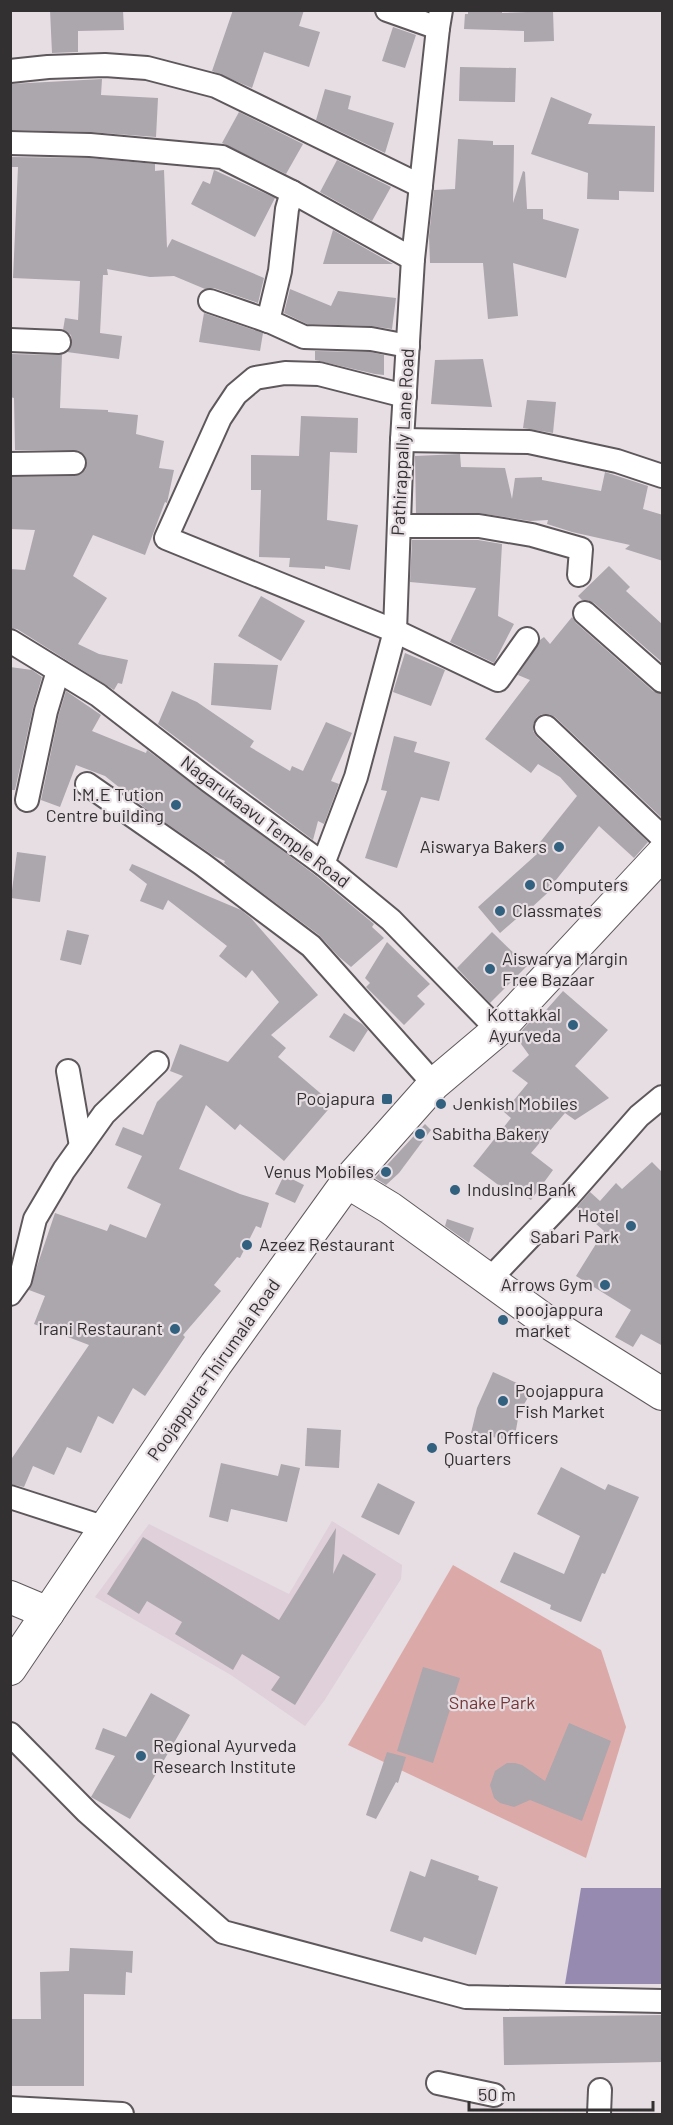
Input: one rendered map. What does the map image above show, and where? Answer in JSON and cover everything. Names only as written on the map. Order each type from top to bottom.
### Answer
[{"type":"main road","name":"Poojappura-Thirumala Road","points":[[10,1668],[216,1364],[347,1182],[434,1084],[498,1030],[663,854]]},
{"type":"main road","points":[[347,1182],[390,1208],[546,1321],[663,1394]]},
{"type":"main road","points":[[10,1597],[48,1613]]},
{"type":"street","points":[[387,10],[440,19]]},
{"type":"street","name":"Pathirappally Lane Road","points":[[323,864],[356,777],[395,632],[402,440],[413,259],[440,19]]},
{"type":"street","points":[[10,71],[105,65],[147,68],[216,86],[421,186]]},
{"type":"street","points":[[10,143],[90,145],[222,157],[413,259]]},
{"type":"street","points":[[268,321],[280,271],[291,192]]},
{"type":"street","points":[[210,301],[268,321],[304,337],[372,339],[408,346]]},
{"type":"street","points":[[10,340],[59,342]]},
{"type":"street","points":[[405,396],[319,374],[285,372],[255,378],[236,394],[220,418],[166,538],[395,632],[498,680],[526,639]]},
{"type":"street","points":[[402,440],[529,442],[617,461],[663,476]]},
{"type":"street","points":[[10,464],[74,464]]},
{"type":"street","points":[[399,526],[479,526],[532,535],[581,549],[579,575]]},
{"type":"street","points":[[585,613],[663,681]]},
{"type":"street","name":"Nagarukaavu Temple Road","points":[[10,641],[98,695],[208,780],[323,864],[391,920],[498,1030]]},
{"type":"street","points":[[27,800],[46,711],[58,671]]},
{"type":"street","points":[[546,727],[663,837]]},
{"type":"street","points":[[87,784],[202,864],[311,946],[434,1084]]},
{"type":"street","points":[[10,1294],[20,1280],[34,1219],[104,1114],[157,1063]]},
{"type":"street","points":[[68,1071],[81,1146]]},
{"type":"street","points":[[489,1280],[568,1197],[639,1116],[663,1097]]},
{"type":"street","points":[[10,1497],[106,1528]]},
{"type":"street","points":[[10,1734],[87,1812],[222,1932],[466,1997],[663,2001]]},
{"type":"street","points":[[438,2084],[495,2095]]},
{"type":"street","points":[[598,2115],[600,2090]]},
{"type":"street","points":[[10,2108],[122,2115]]},
{"type":"shaded area","points":[[332,1521],[402,1565],[401,1579],[324,1701],[305,1726],[231,1675],[95,1597],[149,1524],[289,1594]]},
{"type":"shaded area","points":[[581,1888],[662,1888],[662,1984],[565,1984]]},
{"type":"green space","name":"Snake Park","points":[[453,1565],[601,1650],[626,1727],[586,1858],[348,1745]]},
{"type":"building","points":[[50,10],[123,10],[124,30],[78,31],[78,52],[52,53]]},
{"type":"building","points":[[233,10],[304,10],[299,26],[320,32],[309,67],[264,52],[252,88],[212,71]]},
{"type":"building","points":[[468,10],[502,10],[502,13],[553,11],[554,41],[524,42],[524,31],[464,29],[465,14],[468,14]]},
{"type":"building","points":[[393,27],[416,35],[405,68],[382,61]]},
{"type":"building","points":[[460,67],[516,68],[515,102],[459,101]]},
{"type":"building","points":[[102,79],[101,95],[158,98],[156,137],[90,132],[10,130],[10,84]]},
{"type":"building","points":[[325,89],[351,96],[348,109],[394,123],[385,153],[316,120]]},
{"type":"building","points":[[551,97],[592,114],[588,124],[655,126],[654,192],[619,191],[619,200],[587,199],[588,173],[531,154]]},
{"type":"building","points":[[239,112],[303,144],[286,174],[222,143]]},
{"type":"building","points":[[458,139],[493,141],[493,145],[514,145],[513,203],[523,171],[525,172],[527,209],[543,209],[543,219],[579,229],[566,278],[513,263],[518,316],[488,319],[483,263],[430,263],[429,236],[434,190],[455,189]]},
{"type":"building","points":[[10,157],[89,158],[155,164],[155,171],[164,170],[167,248],[172,239],[264,278],[258,303],[214,288],[205,289],[174,276],[150,277],[107,269],[108,275],[103,275],[100,333],[122,336],[119,359],[67,352],[72,342],[71,335],[63,330],[65,318],[78,320],[80,281],[13,278],[18,167],[10,167]]},
{"type":"building","points":[[337,160],[391,187],[372,221],[320,192]]},
{"type":"building","points":[[214,170],[275,198],[255,237],[191,204],[203,181],[210,184]]},
{"type":"building","points":[[333,230],[393,264],[323,264]]},
{"type":"building","points":[[290,289],[331,306],[338,291],[396,298],[392,329],[307,324],[284,313]]},
{"type":"building","points":[[204,313],[263,333],[260,351],[199,342]]},
{"type":"building","points":[[315,351],[370,352],[384,355],[384,375],[315,360]]},
{"type":"building","points":[[10,354],[62,355],[60,408],[108,410],[108,412],[138,415],[136,434],[164,441],[159,468],[174,470],[167,503],[165,502],[145,555],[93,535],[73,576],[107,598],[78,644],[99,654],[128,660],[122,684],[118,683],[114,690],[17,629],[10,628],[10,569],[25,570],[35,530],[10,529],[10,477],[75,476],[86,469],[87,463],[80,451],[15,450],[14,398],[10,397]]},
{"type":"building","points":[[483,359],[492,407],[431,404],[435,360]]},
{"type":"building","points":[[527,400],[556,402],[553,433],[523,428]]},
{"type":"building","points":[[301,416],[358,418],[357,453],[330,452],[327,520],[358,525],[350,570],[325,566],[325,569],[289,567],[290,558],[259,557],[261,490],[251,490],[251,455],[299,456]]},
{"type":"building","points":[[460,454],[461,467],[505,468],[512,499],[515,478],[542,477],[542,480],[601,491],[605,472],[648,486],[643,509],[663,515],[663,561],[625,549],[630,545],[547,524],[548,520],[530,521],[479,513],[416,513],[415,456]]},
{"type":"building","points":[[412,540],[478,540],[502,544],[498,616],[514,624],[494,663],[450,642],[476,588],[410,582]]},
{"type":"building","points":[[609,566],[630,587],[626,591],[663,625],[663,663],[594,603],[582,600],[578,596]]},
{"type":"building","points":[[261,596],[305,621],[281,661],[238,636]]},
{"type":"building","points":[[572,617],[653,691],[663,694],[663,819],[555,717],[542,714],[537,717],[533,724],[533,731],[537,737],[648,842],[634,858],[599,826],[552,885],[554,887],[500,933],[478,907],[537,854],[533,851],[577,796],[560,777],[538,764],[531,773],[485,739],[530,680],[518,675],[540,640],[544,637],[550,644]]},
{"type":"building","points":[[405,653],[445,670],[431,706],[393,692]]},
{"type":"building","points":[[214,663],[278,665],[271,710],[211,705]]},
{"type":"building","points":[[10,667],[32,670],[42,677],[15,790],[10,790]]},
{"type":"building","points":[[66,691],[101,715],[92,731],[146,753],[147,750],[315,875],[374,924],[372,927],[384,938],[351,967],[319,935],[233,871],[224,863],[225,861],[214,856],[150,812],[105,776],[76,765],[60,807],[41,800]]},
{"type":"building","points":[[172,691],[197,702],[254,741],[250,747],[290,771],[292,766],[303,771],[326,722],[352,733],[331,781],[339,784],[324,824],[318,821],[313,840],[158,724]]},
{"type":"building","points":[[394,736],[417,742],[414,752],[450,762],[439,801],[421,797],[397,868],[365,858],[387,791],[381,790]]},
{"type":"building","points":[[17,852],[46,856],[40,902],[11,898]]},
{"type":"building","points":[[132,864],[241,910],[251,918],[318,995],[271,1035],[286,1048],[278,1057],[333,1104],[284,1161],[240,1124],[235,1130],[206,1105],[179,1169],[240,1194],[269,1203],[261,1228],[256,1226],[240,1258],[237,1257],[214,1285],[221,1291],[183,1335],[185,1337],[145,1396],[133,1388],[113,1424],[98,1416],[81,1453],[67,1447],[54,1475],[33,1466],[24,1487],[10,1484],[10,1461],[89,1345],[34,1324],[45,1296],[29,1290],[55,1213],[107,1231],[110,1224],[146,1238],[161,1204],[127,1188],[142,1156],[115,1145],[123,1127],[143,1135],[157,1102],[183,1076],[170,1071],[180,1044],[228,1062],[279,1002],[252,970],[246,978],[219,956],[227,946],[168,900],[163,910],[140,901],[147,884],[129,870]]},
{"type":"building","points":[[67,930],[89,935],[81,965],[60,960]]},
{"type":"building","name":"Aiswarya Margin Free Bazaar","points":[[492,932],[527,966],[490,1003],[457,968]]},
{"type":"building","points":[[387,942],[430,984],[417,996],[425,1004],[404,1025],[366,987],[370,983],[365,978]]},
{"type":"building","points":[[563,991],[608,1030],[575,1066],[609,1098],[575,1120],[565,1113],[531,1153],[553,1170],[531,1200],[514,1188],[509,1193],[473,1166],[511,1118],[504,1112],[528,1083],[512,1071],[529,1055],[516,1037],[536,1015],[539,1018]]},
{"type":"building","points":[[344,1013],[368,1030],[354,1052],[329,1037]]},
{"type":"building","points":[[425,1124],[431,1130],[399,1173],[386,1185],[375,1178]]},
{"type":"building","points":[[652,1162],[663,1173],[663,1346],[641,1334],[633,1347],[615,1337],[631,1310],[576,1276],[604,1231],[577,1207],[590,1192],[600,1201],[616,1183],[622,1189]]},
{"type":"building","points":[[284,1175],[304,1185],[295,1203],[275,1194]]},
{"type":"building","points":[[447,1219],[474,1228],[469,1243],[445,1226]]},
{"type":"building","name":"Poojappura Fish Market","points":[[493,1372],[519,1384],[530,1394],[519,1413],[514,1441],[471,1433],[477,1408]]},
{"type":"building","points":[[307,1428],[341,1430],[339,1468],[305,1466]]},
{"type":"building","points":[[221,1463],[278,1476],[281,1464],[300,1468],[287,1522],[231,1509],[228,1522],[209,1517]]},
{"type":"building","points":[[561,1467],[605,1490],[608,1484],[639,1497],[581,1622],[550,1609],[551,1605],[500,1582],[514,1552],[564,1574],[580,1536],[537,1514]]},
{"type":"building","points":[[378,1483],[415,1502],[399,1535],[361,1517]]},
{"type":"building","points":[[336,1528],[333,1574],[343,1554],[376,1574],[295,1705],[271,1690],[280,1677],[242,1654],[233,1670],[175,1634],[182,1622],[147,1601],[139,1614],[107,1594],[143,1537],[279,1620]]},
{"type":"building","points":[[423,1667],[460,1678],[433,1763],[397,1751]]},
{"type":"building","name":"Regional Ayurveda Research Institute","points":[[151,1693],[190,1715],[130,1819],[91,1797],[115,1756],[95,1749],[103,1728],[126,1737]]},
{"type":"building","points":[[569,1723],[611,1741],[582,1821],[530,1800],[514,1807],[500,1803],[494,1798],[490,1785],[495,1771],[507,1763],[522,1765],[545,1781]]},
{"type":"building","points":[[387,1752],[406,1757],[398,1783],[396,1782],[376,1819],[366,1815]]},
{"type":"building","points":[[431,1859],[479,1876],[478,1880],[498,1887],[476,1955],[424,1937],[422,1942],[390,1931],[410,1871],[425,1877]]},
{"type":"building","points":[[70,1948],[133,1951],[132,1973],[126,1972],[125,1995],[84,1994],[84,2086],[10,2086],[10,2019],[41,2019],[40,1972],[69,1971]]},
{"type":"building","points":[[663,2015],[663,2062],[504,2065],[503,2017]]},
{"type":"place","name":"I.M.E Tution Centre building","points":[[176,805]]},
{"type":"place","name":"Aiswarya Bakers","points":[[559,847]]},
{"type":"place","name":"Computers","points":[[530,885]]},
{"type":"place","name":"Classmates","points":[[500,911]]},
{"type":"place","name":"Aiswarya Margin Free Bazaar","points":[[490,969]]},
{"type":"place","name":"Kottakkal Ayurveda","points":[[573,1025]]},
{"type":"place","name":"Poojapura","points":[[387,1099]]},
{"type":"place","name":"Jenkish Mobiles","points":[[441,1104]]},
{"type":"place","name":"Sabitha Bakery","points":[[420,1134]]},
{"type":"place","name":"Venus Mobiles","points":[[386,1172]]},
{"type":"place","name":"IndusInd Bank","points":[[455,1190]]},
{"type":"place","name":"Hotel Sabari Park","points":[[631,1226]]},
{"type":"place","name":"Azeez Restaurant","points":[[247,1245]]},
{"type":"place","name":"Arrows Gym","points":[[605,1285]]},
{"type":"place","name":"poojappura market","points":[[503,1320]]},
{"type":"place","name":"Irani Restaurant","points":[[175,1329]]},
{"type":"place","name":"Poojappura Fish Market","points":[[503,1401]]},
{"type":"place","name":"Postal Officers Quarters","points":[[432,1448]]},
{"type":"place","name":"Regional Ayurveda Research Institute","points":[[141,1756]]}]
